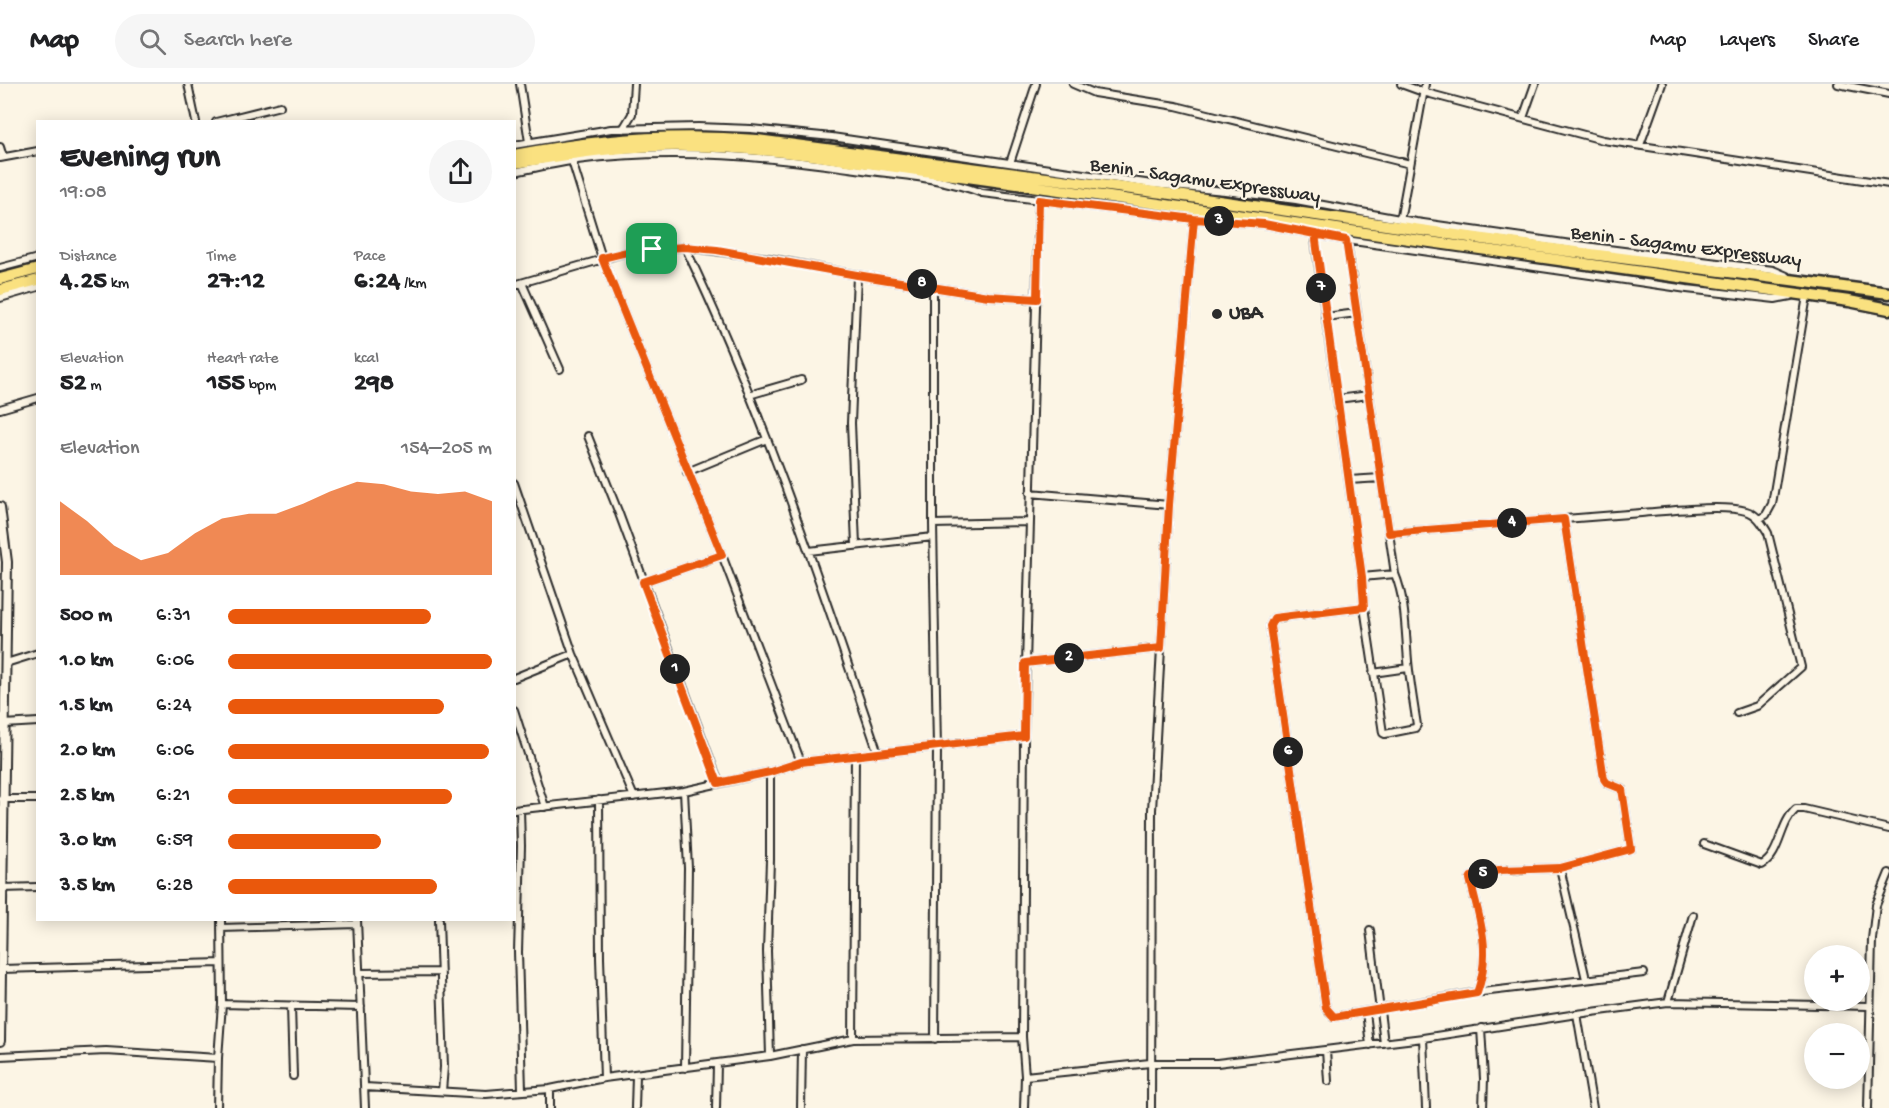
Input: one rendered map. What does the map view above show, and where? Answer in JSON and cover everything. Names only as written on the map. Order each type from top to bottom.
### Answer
[{"type":"highway","name":"Benin - Sagamu Expressway","points":[[516,155],[574,144],[709,136],[915,154],[1889,293]]},
{"type":"highway","points":[[516,163],[598,150],[637,147],[672,146],[763,150],[872,163],[1346,235],[1802,295],[1889,309]]},
{"type":"highway","points":[[0,279],[36,269]]},
{"type":"highway","points":[[0,290],[36,281]]},
{"type":"street","points":[[188,84],[196,120]]},
{"type":"street","points":[[520,84],[529,142]]},
{"type":"street","points":[[623,129],[632,114],[634,84]]},
{"type":"street","points":[[1010,163],[1036,84]]},
{"type":"street","points":[[1073,84],[1094,93],[1176,106],[1410,164]]},
{"type":"street","points":[[1401,84],[1423,92],[1603,140],[1889,183]]},
{"type":"street","points":[[516,145],[623,129],[698,127],[752,129],[831,137],[915,154],[1010,163],[1130,181],[1296,200],[1400,223],[1425,84]]},
{"type":"street","points":[[1523,118],[1535,84]]},
{"type":"street","points":[[1640,145],[1662,84]]},
{"type":"street","points":[[1838,84],[1889,94]]},
{"type":"street","points":[[224,120],[280,106]]},
{"type":"street","points":[[0,147],[2,157],[36,151]]},
{"type":"street","points":[[516,172],[572,161],[622,156],[696,155],[813,162],[954,183],[982,193],[1194,219],[1314,230],[1373,673],[1385,734],[1415,728],[1417,725],[1408,668],[1408,647],[1402,603],[1395,573],[1346,235]]},
{"type":"street","points":[[572,161],[602,258],[722,555],[801,762]]},
{"type":"street","points":[[1024,1108],[1025,1076],[1022,1037],[1025,663],[1039,200]]},
{"type":"street","points":[[1151,1108],[1152,810],[1169,505],[1194,219]]},
{"type":"street","points":[[560,369],[518,284],[627,252],[685,247],[768,258],[988,296],[1037,299]]},
{"type":"street","points":[[685,247],[767,439],[809,551],[878,753]]},
{"type":"street","points":[[0,268],[36,259]]},
{"type":"street","points":[[856,545],[851,423],[857,275]]},
{"type":"street","points":[[933,286],[933,537],[937,748],[935,1039]]},
{"type":"street","points":[[0,298],[36,288]]},
{"type":"street","points":[[1759,519],[1766,515],[1772,504],[1802,295]]},
{"type":"street","points":[[1325,317],[1357,313]]},
{"type":"street","points":[[750,395],[801,380]]},
{"type":"street","points":[[1337,399],[1369,395]]},
{"type":"street","points":[[0,409],[36,399]]},
{"type":"street","points":[[588,436],[718,783]]},
{"type":"street","points":[[687,472],[767,439]]},
{"type":"street","points":[[1349,480],[1381,478]]},
{"type":"street","points":[[516,489],[573,654],[634,797]]},
{"type":"street","points":[[1030,493],[1169,505]]},
{"type":"street","points":[[0,507],[7,562],[0,1041]]},
{"type":"street","points":[[1389,533],[1726,508],[1744,510],[1759,519],[1768,532],[1801,667],[1757,706],[1737,713]]},
{"type":"street","points":[[1477,993],[1484,973],[1486,952],[1471,877],[1499,870],[1560,868],[1631,849],[1622,789],[1607,783],[1604,779],[1564,519]]},
{"type":"street","points":[[933,524],[1029,522]]},
{"type":"street","points":[[809,551],[933,537]]},
{"type":"street","points":[[643,582],[722,555]]},
{"type":"street","points":[[1362,577],[1395,573]]},
{"type":"street","points":[[1364,607],[1274,618],[1270,626],[1326,1008],[1334,1017],[1477,993],[1644,973]]},
{"type":"street","points":[[1025,663],[1161,648]]},
{"type":"street","points":[[6,663],[36,654]]},
{"type":"street","points":[[516,677],[573,654]]},
{"type":"street","points":[[1373,673],[1408,668]]},
{"type":"street","points":[[516,717],[545,807]]},
{"type":"street","points":[[4,724],[36,722]]},
{"type":"street","points":[[522,1090],[518,952],[521,846],[517,809],[684,791],[770,772],[801,762],[855,754],[937,748],[1024,736]]},
{"type":"street","points":[[853,1039],[855,754]]},
{"type":"street","points":[[770,772],[767,951],[770,1056]]},
{"type":"street","points":[[684,791],[687,868],[685,1068]]},
{"type":"street","points":[[2,799],[36,799]]},
{"type":"street","points":[[599,800],[600,958],[604,1078]]},
{"type":"street","points":[[1704,844],[1762,865],[1770,860],[1789,816],[1796,809],[1889,829]]},
{"type":"street","points":[[1560,868],[1586,979]]},
{"type":"street","points":[[1870,984],[1876,905],[1889,873]]},
{"type":"street","points":[[2,888],[36,887]]},
{"type":"street","points":[[1668,1002],[1693,915]]},
{"type":"street","points":[[217,1108],[222,1004],[221,921]]},
{"type":"street","points":[[439,921],[444,1067],[442,1091]]},
{"type":"street","points":[[221,928],[357,922],[365,1108]]},
{"type":"street","points":[[1370,930],[1384,1043]]},
{"type":"street","points":[[1,969],[221,963]]},
{"type":"street","points":[[360,973],[440,972]]},
{"type":"street","points":[[1025,1076],[1150,1063],[1217,1063],[1423,1038],[1668,1002],[1804,1005]]},
{"type":"street","points":[[222,1004],[361,1007]]},
{"type":"street","points":[[291,1006],[293,1076]]},
{"type":"street","points":[[1868,1108],[1869,1011]]},
{"type":"street","points":[[1366,1012],[1370,1045]]},
{"type":"street","points":[[1577,1014],[1593,1108]]},
{"type":"street","points":[[1481,1028],[1483,1108]]},
{"type":"street","points":[[365,1087],[486,1094],[550,1089],[604,1078],[717,1064],[853,1039],[1022,1037]]},
{"type":"street","points":[[1423,1038],[1426,1108]]},
{"type":"street","points":[[801,1108],[802,1049]]},
{"type":"street","points":[[1326,1050],[1328,1081]]},
{"type":"street","points":[[0,1056],[105,1051],[218,1058]]},
{"type":"street","points":[[716,1108],[717,1064]]},
{"type":"street","points":[[636,1075],[636,1108]]},
{"type":"street","points":[[550,1089],[550,1108]]},
{"type":"place","name":"UBA","points":[[1217,314]]},
{"type":"route","points":[[652,249],[602,258],[722,555],[643,582],[718,783],[770,772],[801,762],[855,754],[937,748],[1024,736],[1025,663],[1161,648],[1169,505],[1194,219],[1264,224],[1346,240],[1389,533],[1564,519],[1604,779],[1607,783],[1622,789],[1631,849],[1560,868],[1499,870],[1471,877],[1486,952],[1484,973],[1477,993],[1334,1017],[1326,1008],[1270,626],[1274,618],[1364,607],[1362,577],[1315,234],[1264,224],[1194,219],[1152,212],[1039,200],[1037,299],[988,296],[717,250],[685,247],[652,249]]}]
